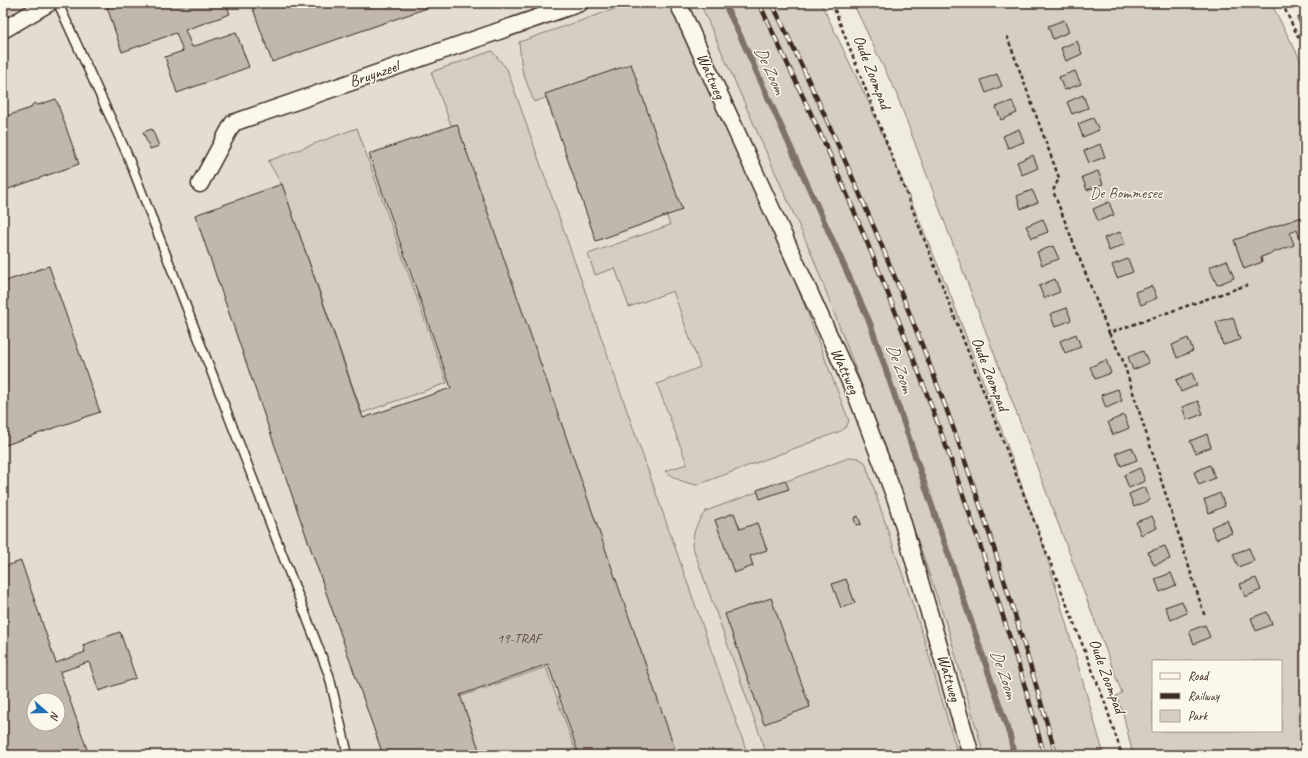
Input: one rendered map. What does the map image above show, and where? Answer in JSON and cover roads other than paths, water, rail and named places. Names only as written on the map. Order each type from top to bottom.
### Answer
[{"type":"street","points":[[3,30],[49,3]]},
{"type":"street","name":"Bruynzeel","points":[[200,184],[234,123],[580,3]]},
{"type":"street","name":"Wattweg","points":[[678,3],[857,397],[896,500],[972,755]]},
{"type":"lane","points":[[58,3],[127,154],[329,675],[348,755]]},
{"type":"waterway","name":"De Zoom","points":[[724,3],[870,323],[1010,736],[1014,755]]},
{"type":"railway","points":[[759,3],[826,146],[850,202],[897,316],[941,432],[1018,662],[1044,755]]},
{"type":"railway","points":[[772,3],[842,153],[927,356],[976,494],[1004,580],[1056,755]]},
{"type":"park label","name":"De Bommesee","points":[[1126,193]]}]
